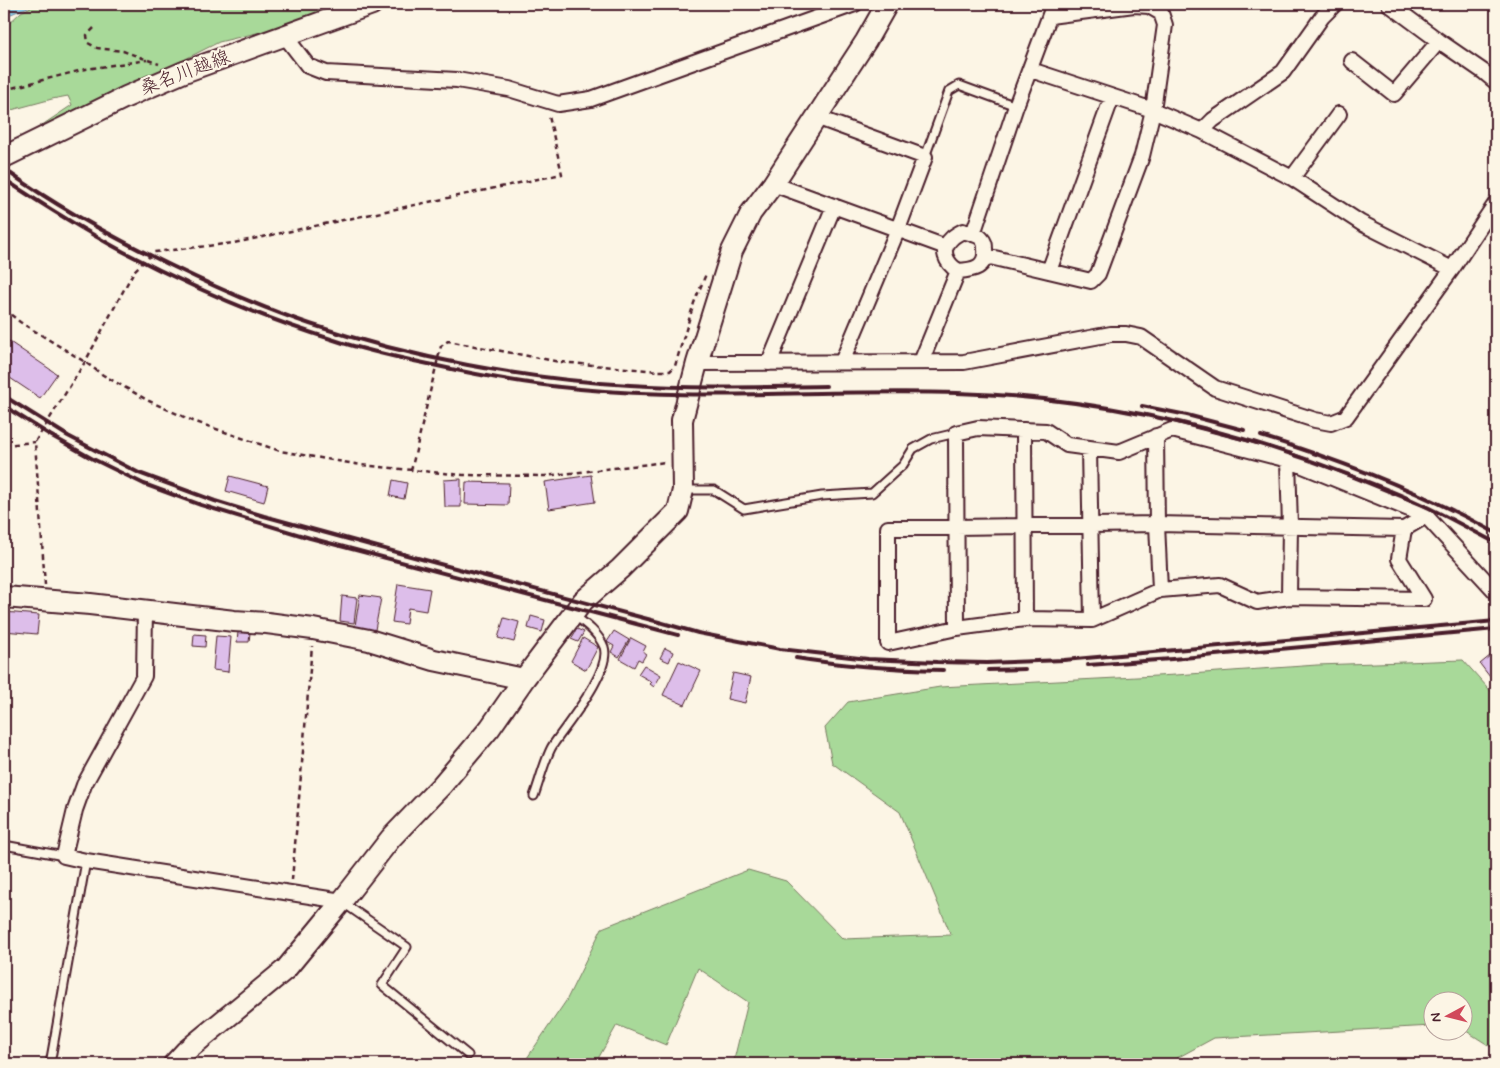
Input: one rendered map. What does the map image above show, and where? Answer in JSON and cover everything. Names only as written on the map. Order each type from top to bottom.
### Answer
[{"type":"street","name":"桑名川越線","points":[[4,157],[126,97],[184,72],[372,4]]},
{"type":"street","points":[[285,36],[308,66],[326,73],[457,80],[509,89],[558,104],[592,99],[855,4]]},
{"type":"street","points":[[174,1064],[186,1051],[286,969],[391,838],[442,785],[490,728],[524,679],[583,601],[620,569],[678,511],[684,490],[682,420],[696,364],[732,251],[751,213],[773,184],[866,41],[887,4]]},
{"type":"street","points":[[1202,132],[1213,120],[1282,72],[1322,18],[1335,4]]},
{"type":"street","points":[[1389,4],[1496,82]]},
{"type":"street","points":[[973,234],[1016,106],[1052,10],[1134,5],[1149,6],[1161,13],[1165,25],[1153,110],[1142,156],[1098,274],[1091,281],[986,256]]},
{"type":"street","points":[[1352,61],[1394,94],[1439,41]]},
{"type":"street","points":[[1031,70],[1153,110],[1202,132],[1292,178],[1361,223],[1452,270]]},
{"type":"street","points":[[1049,272],[1112,97]]},
{"type":"street","points":[[1292,178],[1339,114]]},
{"type":"street","points":[[817,116],[925,157],[898,229],[842,362]]},
{"type":"street","points":[[773,184],[946,246]]},
{"type":"street","points":[[696,364],[964,362],[1111,334],[1126,334],[1141,337],[1215,388],[1315,420],[1331,423],[1346,417],[1452,270],[1496,203]]},
{"type":"street","points":[[769,363],[834,206]]},
{"type":"street","points":[[963,231],[973,234],[980,237],[985,244],[986,256],[980,266],[972,270],[958,271],[950,266],[945,255],[946,246],[952,238],[963,231]]},
{"type":"street","points":[[921,362],[958,271]]},
{"type":"street","points":[[957,628],[956,433],[978,428],[1046,430],[1068,445],[1119,452],[1172,430],[1288,460],[1426,516],[1496,592]]},
{"type":"street","points":[[1024,430],[1025,620]]},
{"type":"street","points":[[1156,436],[1160,590]]},
{"type":"street","points":[[1089,448],[1092,620]]},
{"type":"street","points":[[1288,460],[1290,526],[1289,598]]},
{"type":"street","points":[[1404,529],[1399,559],[1424,599],[1289,598],[1257,602],[1220,585],[1160,590],[1092,620],[1025,620],[957,628],[888,643],[888,528],[1157,524],[1404,529],[1426,516]]},
{"type":"street","points":[[4,597],[145,610],[313,629],[369,640],[434,660],[524,679]]},
{"type":"street","points":[[145,610],[144,676],[84,785],[75,810],[64,856],[342,901]]},
{"type":"lane","points":[[925,157],[949,91],[959,85],[1016,106]]},
{"type":"lane","points":[[684,490],[714,490],[744,509],[822,496],[872,493],[903,465],[913,449],[931,439],[956,433]]},
{"type":"lane","points":[[534,796],[552,746],[572,721],[590,692],[605,660],[601,641],[573,614]]},
{"type":"lane","points":[[4,845],[64,856]]},
{"type":"lane","points":[[50,1064],[86,861]]},
{"type":"lane","points":[[342,901],[407,947],[382,985],[468,1056]]},
{"type":"path","points":[[94,28],[86,35],[88,43],[97,48],[123,51],[184,72]]},
{"type":"path","points":[[4,90],[86,69],[147,60]]},
{"type":"path","points":[[46,601],[35,442],[85,362],[134,271],[154,252],[234,242],[562,174],[545,100]]},
{"type":"path","points":[[411,471],[441,346],[448,341],[560,362],[670,371],[675,366],[694,303]]},
{"type":"path","points":[[4,309],[20,322],[103,375],[149,400],[184,417],[280,451],[361,465],[463,476],[545,476],[683,461]]},
{"type":"path","points":[[4,445],[35,442]]},
{"type":"path","points":[[290,894],[313,629]]},
{"type":"green space","points":[[37,4],[353,4],[311,20],[219,42],[5,150],[72,105],[68,96],[4,112],[4,28],[21,12]]},
{"type":"green space","points":[[1463,660],[1496,697],[1496,1050],[1472,1035],[1472,990],[1422,990],[1422,1027],[1214,1038],[1166,1064],[733,1064],[748,1002],[698,968],[666,1045],[617,1025],[595,1064],[523,1064],[566,1001],[602,928],[748,870],[786,881],[843,939],[951,935],[900,812],[832,763],[825,728],[848,702],[940,687],[1176,675],[1317,665]]},
{"type":"water","points":[[4,4],[35,4],[4,17]]},
{"type":"building","points":[[4,338],[57,374],[40,398],[4,374]]},
{"type":"building","points":[[591,475],[595,502],[549,509],[545,482]]},
{"type":"building","points":[[230,476],[268,486],[264,502],[226,491]]},
{"type":"building","points":[[461,479],[461,507],[445,507],[444,480]]},
{"type":"building","points":[[393,480],[407,483],[404,499],[390,496]]},
{"type":"building","points":[[466,482],[509,483],[508,505],[465,504]]},
{"type":"building","points":[[398,584],[430,589],[426,611],[408,608],[406,624],[392,622]]},
{"type":"building","points":[[360,595],[381,598],[374,635],[354,632]]},
{"type":"building","points":[[342,596],[357,598],[354,623],[340,621]]},
{"type":"building","points":[[4,612],[39,615],[37,634],[4,631]]},
{"type":"building","points":[[531,616],[545,620],[542,632],[528,628]]},
{"type":"building","points":[[504,618],[519,622],[514,642],[498,638]]},
{"type":"building","points":[[577,629],[584,632],[578,642],[571,639]]},
{"type":"building","points":[[614,631],[629,640],[619,657],[611,652],[614,646],[607,642]]},
{"type":"building","points":[[238,632],[250,633],[249,642],[237,642]]},
{"type":"building","points":[[194,634],[206,635],[205,647],[193,646]]},
{"type":"building","points":[[216,636],[231,637],[228,672],[213,670]]},
{"type":"building","points":[[583,638],[598,647],[586,670],[571,661]]},
{"type":"building","points":[[631,638],[646,646],[643,652],[646,654],[642,661],[638,659],[634,667],[620,659]]},
{"type":"building","points":[[665,648],[673,652],[669,662],[660,658]]},
{"type":"building","points":[[1496,651],[1496,672],[1490,677],[1480,664]]},
{"type":"building","points":[[679,661],[701,671],[685,705],[663,695]]},
{"type":"building","points":[[644,665],[661,675],[654,687],[650,684],[652,682],[638,674]]},
{"type":"building","points":[[733,673],[751,677],[745,703],[727,699]]},
{"type":"railway","points":[[4,169],[44,196],[106,232],[204,281],[292,318],[388,347],[427,357],[508,372],[590,382],[679,387],[826,386]]},
{"type":"railway","points":[[4,179],[63,217],[149,265],[280,322],[383,354],[488,376],[580,389],[674,394],[957,393],[1057,401],[1106,408],[1204,428],[1300,457],[1407,498],[1496,543]]},
{"type":"railway","points":[[4,396],[68,436],[139,473],[215,501],[264,516],[698,633],[780,649],[868,659],[937,662],[987,663],[1064,660],[1496,621]]},
{"type":"railway","points":[[4,406],[93,459],[144,484],[201,505],[310,538],[678,635]]},
{"type":"railway","points":[[1142,406],[1187,415],[1244,430]]},
{"type":"railway","points":[[1261,436],[1381,478],[1439,504],[1496,533]]},
{"type":"railway","points":[[1088,665],[1496,629]]},
{"type":"railway","points":[[796,658],[870,667],[943,670]]},
{"type":"railway","points":[[988,670],[1025,669]]}]
